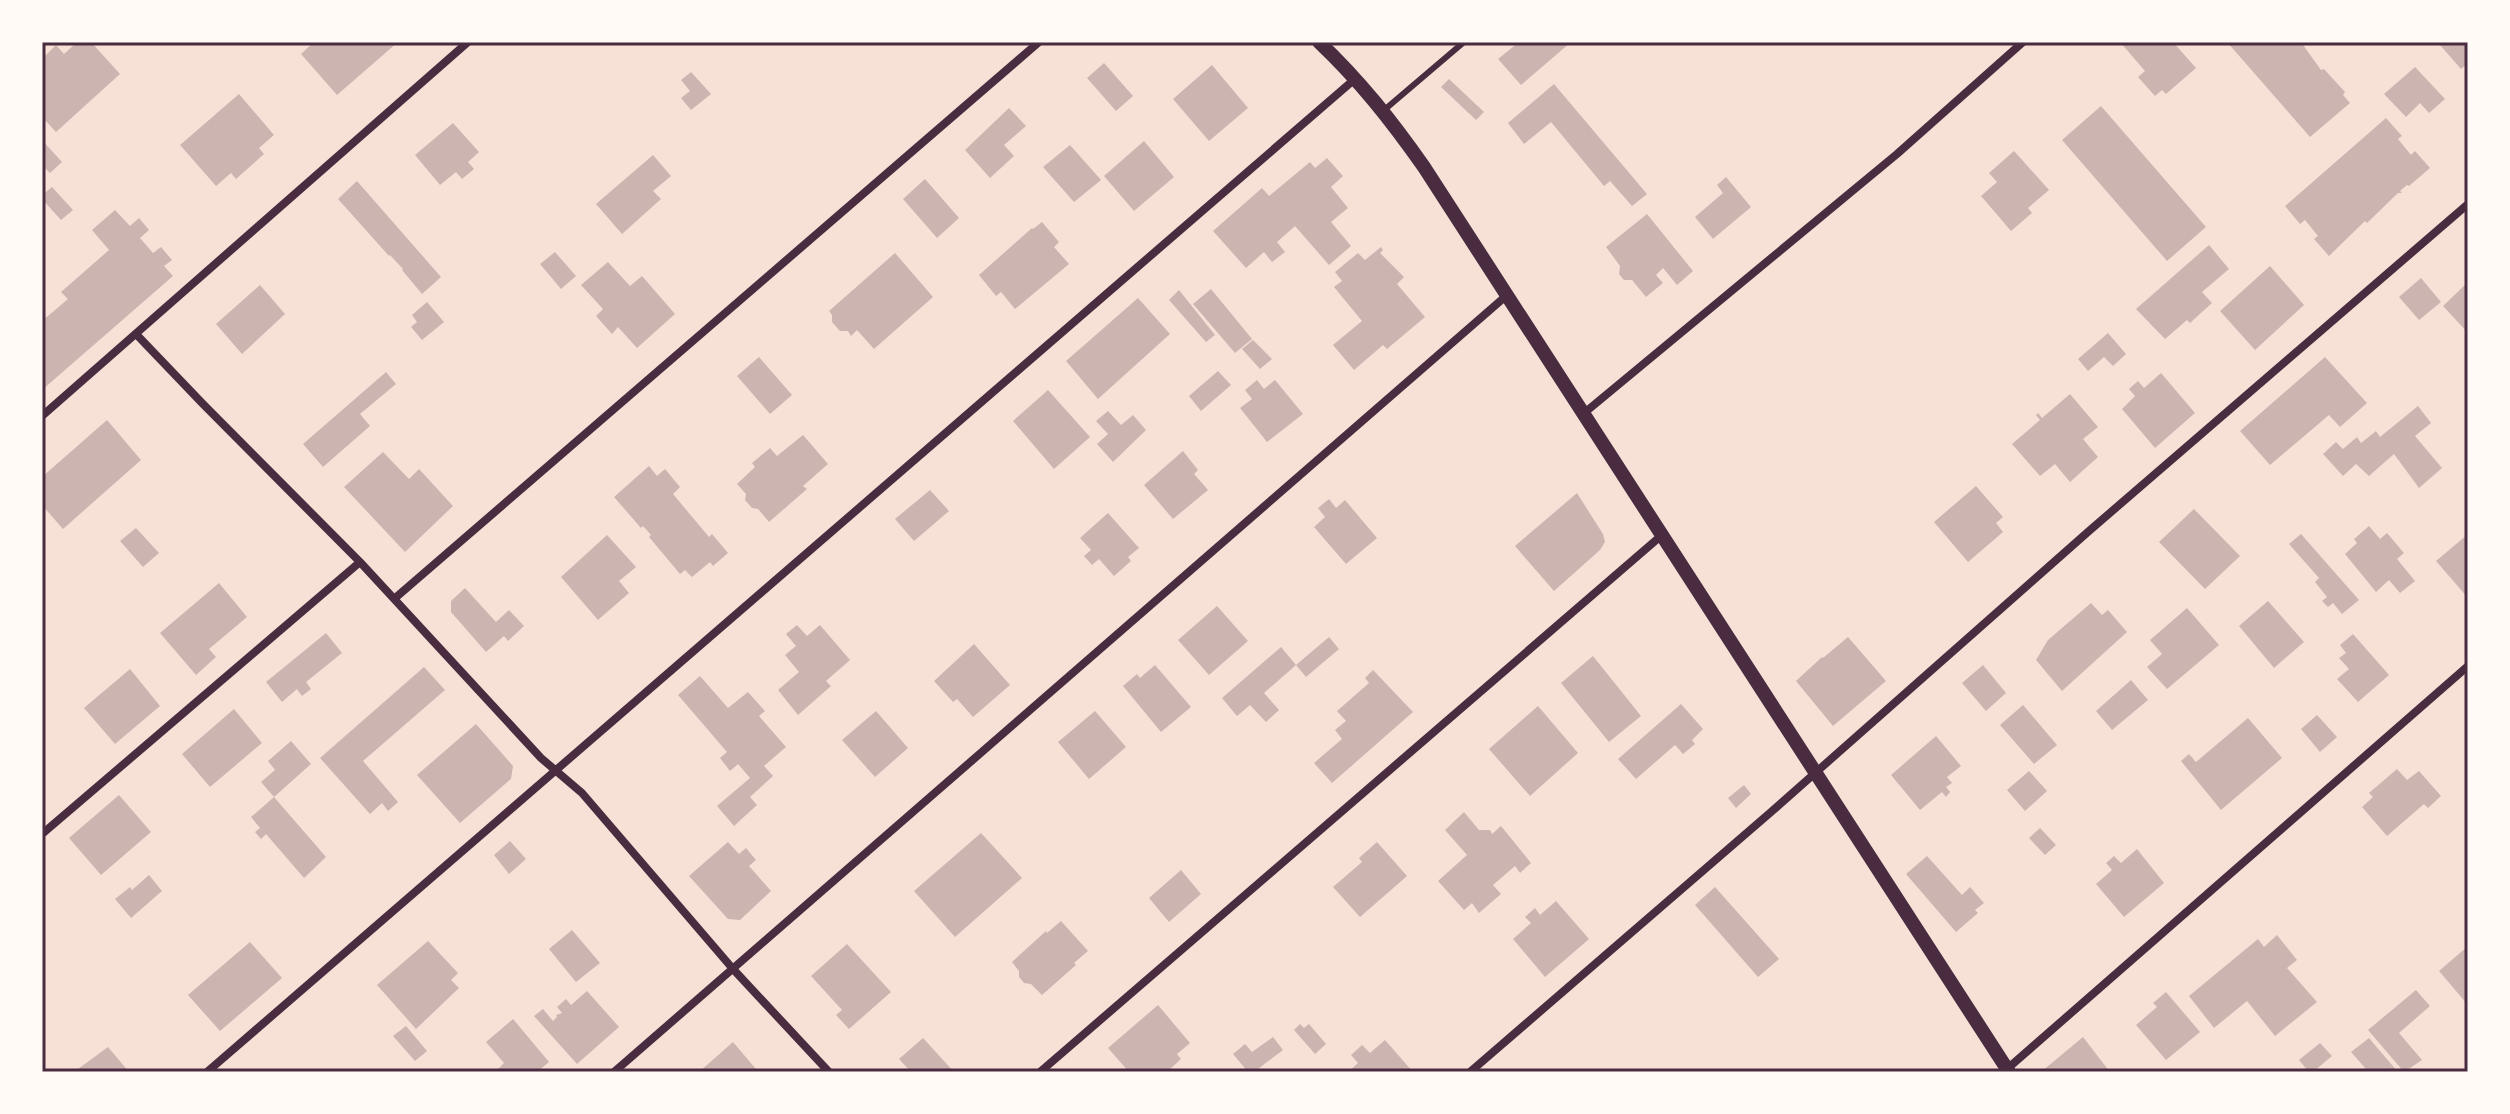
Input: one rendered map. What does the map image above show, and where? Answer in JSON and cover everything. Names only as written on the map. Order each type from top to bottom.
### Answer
[{"type":"street","points":[[42,416],[468,42]]},
{"type":"street","points":[[394,599],[1039,42]]},
{"type":"street","points":[[1319,42],[1356,78],[1424,167],[2006,1071],[2468,666]]},
{"type":"street","points":[[1583,414],[1885,164],[2023,42]]},
{"type":"street","points":[[207,1072],[1356,78]]},
{"type":"street","points":[[1470,1072],[1771,812],[2101,520],[2468,204]]},
{"type":"street","points":[[614,1072],[1506,296]]},
{"type":"street","points":[[136,334],[360,562],[541,758],[582,793],[733,969],[829,1072]]},
{"type":"street","points":[[1040,1072],[1662,535]]},
{"type":"street","points":[[42,834],[360,562]]},
{"type":"lane","points":[[1383,111],[1464,42]]},
{"type":"building","points":[[77,42],[91,42],[120,74],[56,132],[42,117],[42,59],[56,45],[64,54]]},
{"type":"building","points":[[314,42],[398,42],[337,95],[301,54]]},
{"type":"building","points":[[1519,42],[1571,42],[1521,85],[1498,59]]},
{"type":"building","points":[[2120,42],[2173,42],[2196,68],[2166,94],[2162,90],[2155,96],[2138,77],[2145,71]]},
{"type":"building","points":[[2227,42],[2301,42],[2321,70],[2324,69],[2345,92],[2343,95],[2350,103],[2310,137]]},
{"type":"building","points":[[2443,42],[2468,42],[2468,63],[2461,69],[2440,45]]},
{"type":"building","points":[[1104,63],[1133,96],[1116,111],[1087,78]]},
{"type":"building","points":[[1212,65],[1248,108],[1209,141],[1173,99]]},
{"type":"building","points":[[2415,67],[2445,99],[2429,113],[2420,103],[2406,117],[2384,94]]},
{"type":"building","points":[[691,72],[711,94],[691,110],[681,98],[690,91],[681,80]]},
{"type":"building","points":[[1449,79],[1484,112],[1476,120],[1441,87]]},
{"type":"building","points":[[1554,84],[1647,194],[1632,206],[1610,181],[1604,186],[1551,122],[1524,144],[1508,123]]},
{"type":"building","points":[[239,94],[274,135],[259,148],[264,154],[236,179],[231,173],[216,186],[180,145]]},
{"type":"building","points":[[2101,106],[2206,227],[2167,261],[2062,140]]},
{"type":"building","points":[[1009,108],[1026,126],[1004,145],[1014,156],[990,178],[965,150]]},
{"type":"building","points":[[2386,118],[2402,136],[2398,139],[2411,155],[2415,151],[2430,168],[2400,191],[2402,193],[2398,193],[2367,223],[2365,221],[2329,256],[2314,239],[2318,236],[2305,220],[2300,224],[2285,206]]},
{"type":"building","points":[[453,123],[479,152],[468,162],[474,169],[462,179],[456,172],[440,185],[415,155]]},
{"type":"building","points":[[42,140],[62,162],[50,173],[42,165]]},
{"type":"building","points":[[1144,141],[1174,177],[1134,211],[1104,176]]},
{"type":"building","points":[[1070,145],[1101,180],[1074,202],[1043,167]]},
{"type":"building","points":[[2014,151],[2049,190],[2028,208],[2032,213],[2011,231],[1981,196],[1997,182],[1989,173]]},
{"type":"building","points":[[653,155],[671,176],[653,191],[661,199],[622,234],[596,204]]},
{"type":"building","points":[[1327,158],[1343,176],[1331,187],[1348,208],[1331,222],[1351,246],[1329,265],[1295,226],[1277,242],[1285,252],[1272,262],[1264,252],[1246,268],[1213,231],[1262,188],[1269,196],[1310,162],[1315,168]]},
{"type":"building","points":[[1726,177],[1751,207],[1713,239],[1695,217],[1723,193],[1717,185]]},
{"type":"building","points":[[925,179],[959,218],[937,238],[903,199]]},
{"type":"building","points":[[357,181],[441,277],[422,294],[338,199]]},
{"type":"building","points":[[52,187],[73,210],[61,220],[42,199],[42,195]]},
{"type":"building","points":[[115,210],[130,226],[139,218],[149,230],[140,238],[153,253],[161,247],[172,260],[164,266],[173,276],[42,390],[42,321],[68,299],[61,292],[109,250],[92,230]]},
{"type":"building","points":[[1647,214],[1693,271],[1677,285],[1663,268],[1656,275],[1663,283],[1646,297],[1632,280],[1624,280],[1619,274],[1620,266],[1606,247]]},
{"type":"building","points":[[1042,222],[1059,242],[1054,247],[1069,264],[1015,309],[1001,292],[996,296],[979,275]]},
{"type":"building","points":[[2209,245],[2229,269],[2202,292],[2212,303],[2190,323],[2187,320],[2165,339],[2136,309]]},
{"type":"building","points":[[1381,247],[1383,250],[1380,253],[1404,277],[1397,284],[1425,317],[1387,349],[1383,345],[1354,370],[1333,345],[1362,321],[1334,287],[1342,281],[1335,272],[1358,253],[1365,260]]},
{"type":"building","points":[[555,252],[576,276],[561,289],[540,264]]},
{"type":"building","points":[[895,253],[933,297],[874,349],[857,330],[851,336],[848,331],[840,331],[832,322],[829,311]]},
{"type":"building","points":[[608,262],[630,286],[642,276],[675,314],[637,348],[618,327],[612,334],[596,316],[603,309],[581,285]]},
{"type":"building","points":[[2270,266],[2304,305],[2255,350],[2220,311]]},
{"type":"building","points":[[2421,278],[2441,302],[2419,320],[2399,297]]},
{"type":"building","points":[[2468,282],[2468,333],[2443,306]]},
{"type":"building","points":[[260,285],[285,314],[242,354],[216,324]]},
{"type":"building","points":[[1211,289],[1252,339],[1235,353],[1193,304]]},
{"type":"building","points":[[1179,290],[1215,335],[1206,342],[1169,300]]},
{"type":"building","points":[[1138,298],[1170,334],[1098,399],[1066,361]]},
{"type":"building","points":[[427,302],[444,322],[422,340],[411,327],[417,322],[412,315]]},
{"type":"building","points":[[2108,333],[2126,354],[2113,366],[2104,357],[2088,371],[2078,359]]},
{"type":"building","points":[[1253,340],[1272,359],[1260,369],[1242,349]]},
{"type":"building","points":[[759,357],[792,395],[770,414],[737,376]]},
{"type":"building","points":[[2325,357],[2367,403],[2340,427],[2329,415],[2270,465],[2240,431]]},
{"type":"building","points":[[1218,371],[1231,385],[1201,411],[1189,396]]},
{"type":"building","points":[[386,372],[396,384],[360,414],[370,426],[323,467],[303,444]]},
{"type":"building","points":[[2161,373],[2195,413],[2155,448],[2122,409],[2135,396],[2129,389],[2138,381],[2144,388]]},
{"type":"building","points":[[1257,380],[1264,389],[1275,380],[1303,414],[1267,442],[1240,408],[1252,399],[1245,390]]},
{"type":"building","points":[[1048,390],[1090,437],[1054,469],[1013,421]]},
{"type":"building","points":[[2070,394],[2098,427],[2083,439],[2098,457],[2070,482],[2055,464],[2040,476],[2012,444],[2040,420],[2036,415],[2038,413],[2042,418]]},
{"type":"building","points":[[2418,406],[2431,423],[2415,436],[2442,468],[2419,488],[2394,454],[2369,476],[2356,464],[2343,476],[2323,454],[2336,442],[2343,449],[2357,437],[2361,443],[2376,431],[2380,437]]},
{"type":"building","points":[[1108,411],[1121,425],[1133,415],[1146,430],[1113,462],[1097,444],[1108,434],[1096,421]]},
{"type":"building","points":[[107,420],[141,460],[63,529],[42,505],[42,477]]},
{"type":"building","points":[[803,435],[828,464],[803,486],[807,489],[769,522],[745,500],[746,494],[737,484],[755,467],[752,463],[770,448],[777,456]]},
{"type":"building","points":[[1183,451],[1198,470],[1194,474],[1208,490],[1173,519],[1144,485]]},
{"type":"building","points":[[383,452],[409,479],[419,469],[453,506],[405,552],[344,487]]},
{"type":"building","points":[[649,466],[657,476],[665,469],[680,487],[673,494],[709,537],[712,534],[728,553],[713,566],[710,562],[692,577],[685,570],[680,574],[649,537],[651,535],[614,497]]},
{"type":"building","points":[[1976,486],[2003,517],[1996,523],[2003,532],[1968,562],[1934,522]]},
{"type":"building","points":[[930,490],[949,511],[914,541],[895,519]]},
{"type":"building","points":[[1577,493],[1605,542],[1554,591],[1515,546]]},
{"type":"building","points":[[1329,499],[1336,508],[1345,500],[1377,538],[1346,564],[1314,527],[1325,517],[1318,508]]},
{"type":"building","points":[[2194,509],[2240,556],[2205,589],[2159,542]]},
{"type":"building","points":[[1108,513],[1139,548],[1128,557],[1131,561],[1114,576],[1099,559],[1092,565],[1084,556],[1091,550],[1080,538]]},
{"type":"building","points":[[2369,526],[2380,539],[2387,533],[2404,553],[2397,559],[2415,581],[2400,593],[2389,580],[2376,592],[2345,554],[2357,543],[2354,539]]},
{"type":"building","points":[[136,528],[159,553],[143,567],[120,541]]},
{"type":"building","points":[[2301,534],[2359,600],[2342,614],[2333,603],[2328,607],[2322,601],[2327,597],[2315,582],[2319,578],[2289,544]]},
{"type":"building","points":[[2468,534],[2468,598],[2436,561]]},
{"type":"building","points":[[607,535],[636,567],[619,581],[629,593],[598,620],[561,577]]},
{"type":"building","points":[[219,583],[247,617],[209,649],[216,657],[196,675],[160,633]]},
{"type":"building","points":[[465,588],[496,622],[509,610],[524,626],[508,641],[504,636],[486,652],[451,612],[451,601]]},
{"type":"building","points":[[2268,601],[2304,642],[2274,668],[2239,626]]},
{"type":"building","points":[[2091,603],[2102,615],[2108,610],[2127,632],[2062,691],[2036,660],[2048,640]]},
{"type":"building","points":[[1217,606],[1248,641],[1209,675],[1178,640]]},
{"type":"building","points":[[2187,608],[2219,645],[2167,689],[2147,667],[2162,654],[2150,640]]},
{"type":"building","points":[[797,625],[807,636],[820,625],[850,660],[826,681],[831,686],[798,715],[778,690],[799,672],[785,655],[796,646],[786,634]]},
{"type":"building","points":[[326,633],[342,653],[306,682],[311,689],[302,696],[297,689],[282,702],[266,682]]},
{"type":"building","points":[[2353,634],[2389,675],[2358,702],[2337,679],[2349,669],[2339,658],[2346,653],[2340,645]]},
{"type":"building","points":[[1329,637],[1339,649],[1306,677],[1296,665]]},
{"type":"building","points":[[1848,637],[1886,681],[1833,726],[1796,681]]},
{"type":"building","points":[[974,644],[1010,685],[973,717],[957,699],[953,702],[934,681]]},
{"type":"building","points":[[1281,647],[1296,665],[1264,693],[1279,710],[1266,722],[1250,705],[1237,716],[1222,698]]},
{"type":"building","points":[[1593,656],[1641,716],[1609,742],[1561,683]]},
{"type":"building","points":[[1155,665],[1191,707],[1161,732],[1123,686],[1137,674],[1140,678]]},
{"type":"building","points":[[1983,665],[2006,693],[1986,711],[1962,683]]},
{"type":"building","points":[[424,667],[445,690],[363,761],[398,802],[388,811],[382,803],[370,814],[320,758]]},
{"type":"building","points":[[130,669],[160,706],[115,744],[84,708]]},
{"type":"building","points":[[1373,670],[1413,712],[1332,783],[1314,763],[1342,739],[1335,730],[1346,721],[1337,711],[1369,683],[1365,678]]},
{"type":"building","points":[[700,676],[728,708],[748,692],[765,711],[759,716],[786,747],[764,766],[773,776],[750,797],[757,805],[734,826],[717,806],[750,778],[738,764],[730,771],[720,758],[727,752],[678,695]]},
{"type":"building","points":[[2131,680],[2148,700],[2112,730],[2096,711]]},
{"type":"building","points":[[1681,704],[1703,729],[1692,740],[1695,744],[1683,754],[1675,745],[1636,779],[1618,759]]},
{"type":"building","points":[[2023,705],[2057,745],[2034,764],[2000,725]]},
{"type":"building","points":[[1538,706],[1578,753],[1530,796],[1489,749]]},
{"type":"building","points":[[234,709],[262,743],[210,787],[182,754]]},
{"type":"building","points":[[876,711],[908,748],[875,777],[842,740]]},
{"type":"building","points":[[1095,711],[1126,747],[1089,779],[1058,742]]},
{"type":"building","points":[[2317,715],[2337,737],[2320,752],[2301,729]]},
{"type":"building","points":[[2248,718],[2282,758],[2221,810],[2181,761],[2189,754],[2196,762]]},
{"type":"building","points":[[476,724],[513,766],[511,779],[460,823],[417,775]]},
{"type":"building","points":[[1936,736],[1961,766],[1947,777],[1952,783],[1946,787],[1950,792],[1946,797],[1942,792],[1920,810],[1891,775]]},
{"type":"building","points":[[291,741],[311,764],[274,797],[261,782],[275,770],[268,761]]},
{"type":"building","points":[[2397,769],[2407,780],[2419,771],[2441,796],[2428,808],[2424,804],[2387,836],[2362,807],[2373,797],[2369,793]]},
{"type":"building","points":[[2029,771],[2047,791],[2025,811],[2007,790]]},
{"type":"building","points":[[1744,785],[1751,794],[1736,808],[1728,798]]},
{"type":"building","points":[[119,795],[151,832],[101,875],[69,838]]},
{"type":"building","points":[[274,797],[326,857],[304,878],[266,834],[261,839],[255,832],[260,828],[251,817]]},
{"type":"building","points":[[1464,812],[1479,830],[1490,830],[1492,834],[1501,826],[1531,863],[1520,873],[1515,866],[1493,885],[1501,894],[1479,913],[1472,903],[1464,910],[1438,881],[1467,855],[1445,830]]},
{"type":"building","points":[[2040,828],[2056,845],[2045,855],[2029,838]]},
{"type":"building","points":[[981,833],[1022,878],[955,937],[914,891]]},
{"type":"building","points":[[510,841],[526,859],[509,874],[494,855]]},
{"type":"building","points":[[728,842],[739,854],[746,848],[756,860],[749,866],[771,891],[740,920],[728,919],[689,876]]},
{"type":"building","points":[[1377,842],[1407,876],[1360,917],[1333,887],[1362,862],[1359,858]]},
{"type":"building","points":[[2137,849],[2164,883],[2124,917],[2096,884],[2112,870],[2106,863],[2114,856],[2121,863]]},
{"type":"building","points":[[1927,856],[1962,895],[1970,887],[1984,903],[1975,910],[1978,913],[1956,932],[1906,874]]},
{"type":"building","points":[[1181,870],[1201,894],[1169,922],[1149,898]]},
{"type":"building","points":[[149,875],[162,891],[131,918],[115,899],[130,887],[132,890]]},
{"type":"building","points":[[1715,887],[1779,959],[1758,977],[1695,905]]},
{"type":"building","points":[[1556,901],[1589,939],[1545,977],[1513,939],[1531,923],[1525,917],[1535,908],[1540,915]]},
{"type":"building","points":[[1061,921],[1088,951],[1042,995],[1031,984],[1024,983],[1012,962]]},
{"type":"building","points":[[572,930],[600,963],[576,982],[549,949]]},
{"type":"building","points":[[2277,935],[2297,960],[2287,968],[2317,1002],[2275,1036],[2247,1001],[2214,1028],[2189,996],[2258,939],[2264,947]]},
{"type":"building","points":[[428,941],[458,973],[451,980],[459,988],[416,1029],[377,985]]},
{"type":"building","points":[[250,942],[282,978],[220,1031],[188,995]]},
{"type":"building","points":[[847,944],[891,992],[849,1029],[836,1015],[842,1010],[811,976]]},
{"type":"building","points":[[2468,946],[2468,1005],[2439,971]]},
{"type":"building","points":[[2416,990],[2430,1006],[2399,1033],[2422,1060],[2404,1072],[2368,1030]]},
{"type":"building","points":[[587,991],[619,1027],[577,1064],[534,1016],[543,1009],[553,1021],[556,1015],[562,1013],[557,1007],[566,999],[571,1005]]},
{"type":"building","points":[[2166,992],[2200,1032],[2166,1060],[2136,1025],[2157,1007],[2153,1003]]},
{"type":"building","points":[[1158,1005],[1190,1043],[1177,1054],[1181,1059],[1170,1069],[1173,1072],[1129,1072],[1108,1048]]},
{"type":"building","points":[[513,1019],[549,1062],[537,1072],[495,1072],[504,1063],[486,1042]]},
{"type":"building","points":[[1300,1024],[1304,1028],[1309,1024],[1326,1044],[1315,1054],[1294,1030]]},
{"type":"building","points":[[406,1026],[427,1051],[415,1061],[393,1036]]},
{"type":"building","points":[[1273,1037],[1283,1050],[1254,1072],[1248,1072],[1233,1054],[1245,1044],[1252,1052]]},
{"type":"building","points":[[2083,1037],[2110,1072],[2041,1072]]},
{"type":"building","points":[[923,1038],[954,1072],[911,1072],[899,1059]]},
{"type":"building","points":[[2369,1038],[2398,1072],[2369,1072],[2351,1052]]},
{"type":"building","points":[[1385,1040],[1413,1072],[1348,1072],[1358,1063],[1351,1055],[1362,1045],[1370,1053]]},
{"type":"building","points":[[733,1042],[756,1069],[752,1072],[699,1072]]},
{"type":"building","points":[[2320,1043],[2332,1056],[2309,1072],[2299,1060]]},
{"type":"building","points":[[108,1047],[129,1072],[80,1072],[78,1069]]}]
